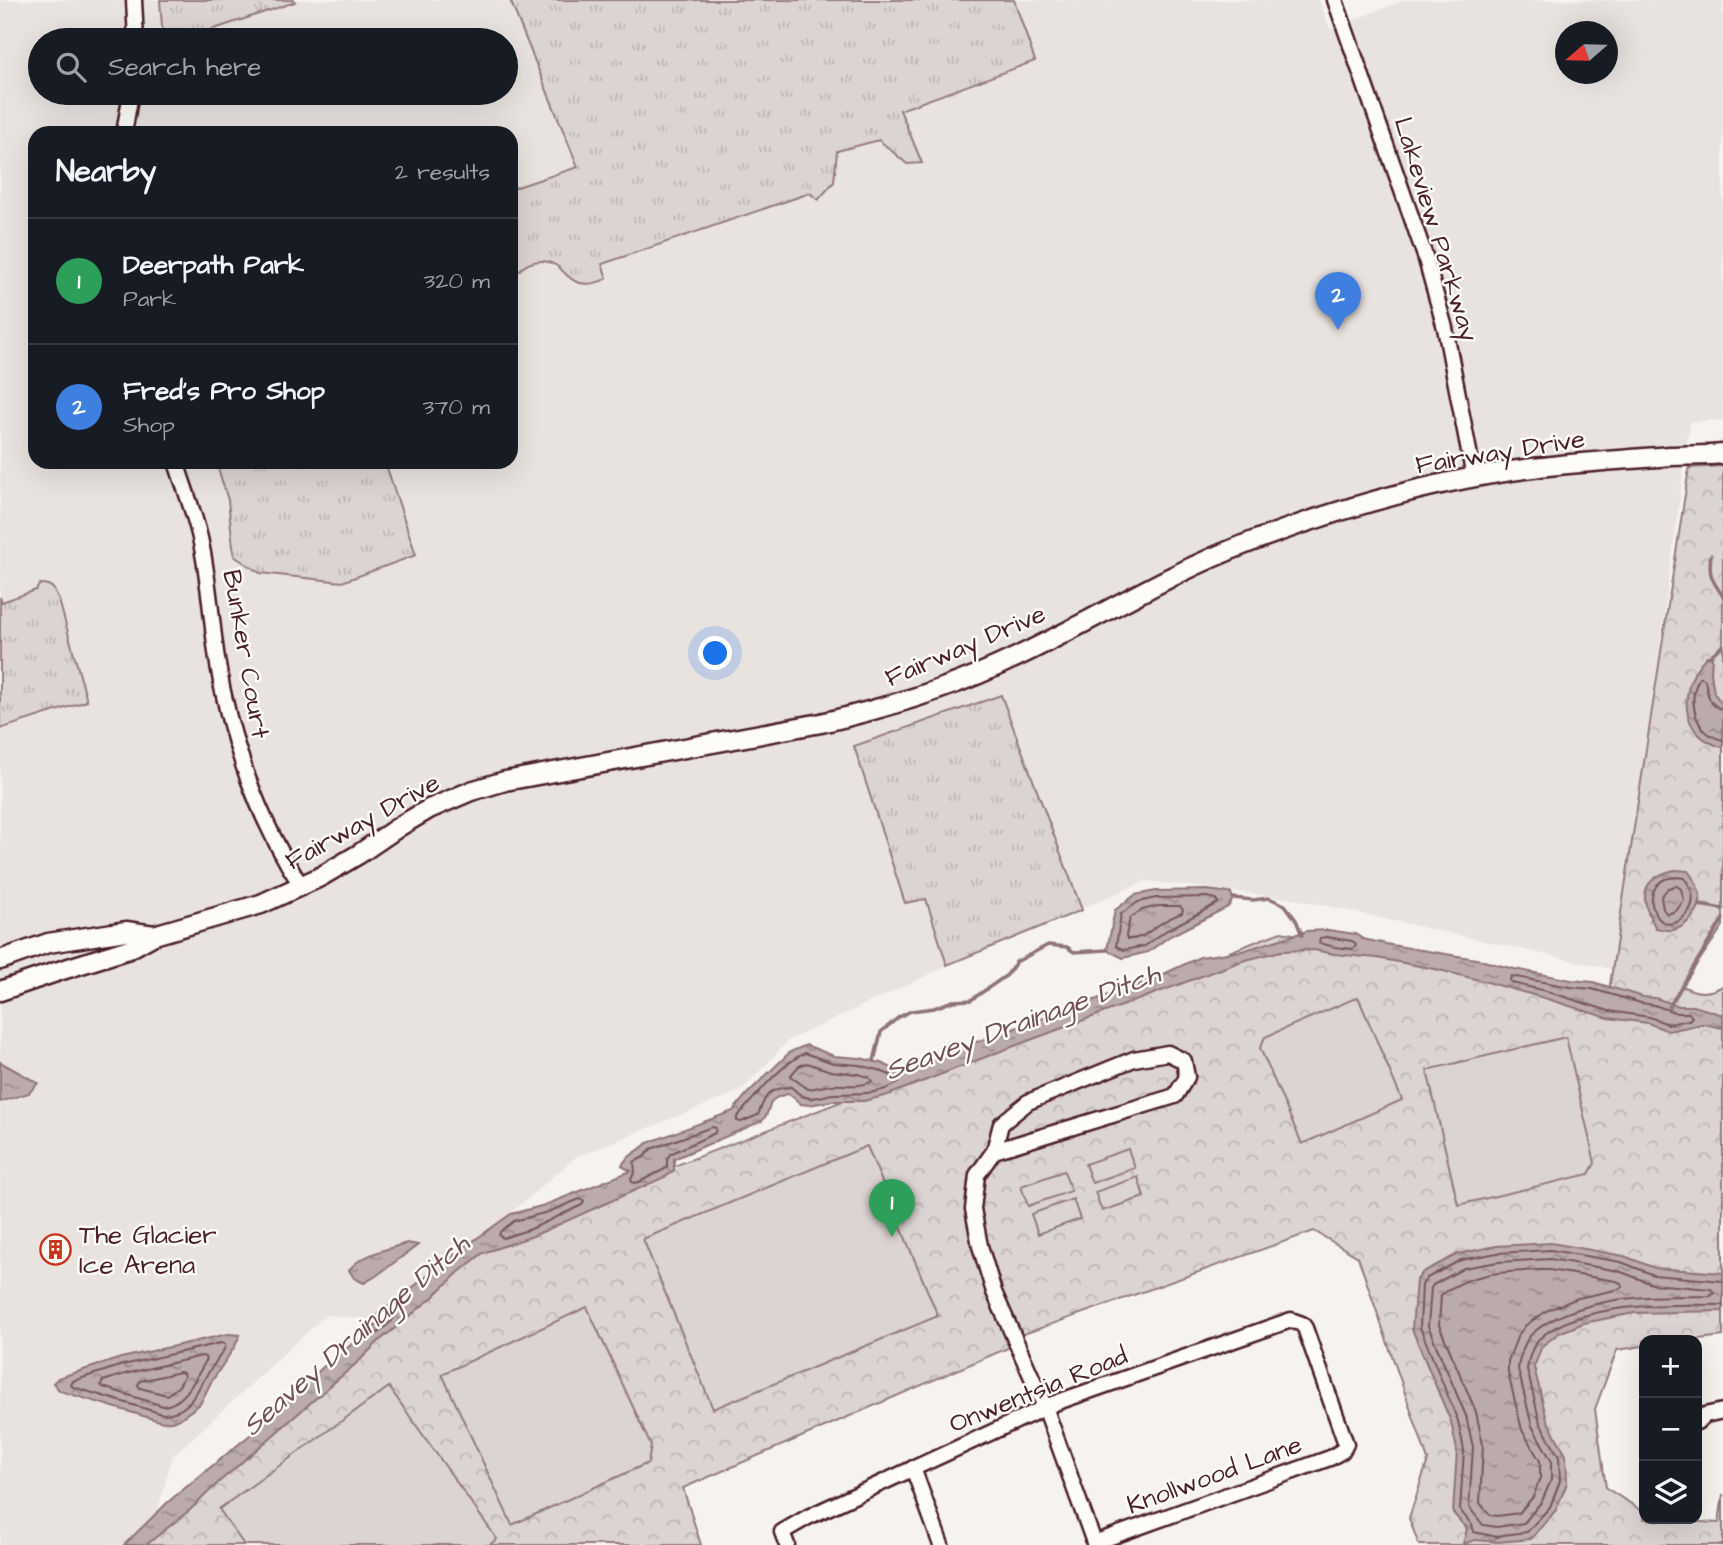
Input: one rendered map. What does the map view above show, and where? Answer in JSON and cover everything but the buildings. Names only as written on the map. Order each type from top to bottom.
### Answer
[{"type":"main road","name":"Fairway Drive","points":[[0,991],[130,949],[154,935],[261,904],[302,887],[429,809],[471,792],[505,782],[800,727],[868,712],[921,696],[998,666],[1180,572],[1245,544],[1324,516],[1385,497],[1474,477],[1601,461],[1723,454]]},
{"type":"main road","name":"Fairway Drive","points":[[0,960],[48,943],[126,931],[154,935]]},
{"type":"street","points":[[134,0],[135,28]]},
{"type":"street","name":"Lakeview Parkway","points":[[1335,0],[1425,256],[1445,328],[1474,477]]},
{"type":"street","points":[[125,126],[129,105]]},
{"type":"street","name":"Bunker Court","points":[[178,469],[200,536],[209,584],[217,659],[235,740],[263,814],[302,887]]},
{"type":"street","points":[[994,1151],[1175,1096],[1187,1077],[1184,1061],[1168,1053],[1134,1059],[1027,1102],[1001,1124],[994,1151],[977,1175],[973,1209],[993,1290],[1045,1407],[1095,1544]]},
{"type":"street","name":"Onwentsia Road","points":[[787,1545],[782,1532],[808,1517],[1045,1407],[1291,1320],[1305,1328],[1346,1444]]},
{"type":"street","points":[[1702,1418],[1723,1411]]},
{"type":"street","name":"Knollwood Lane","points":[[1095,1544],[1330,1458],[1342,1451],[1346,1444]]},
{"type":"street","points":[[913,1468],[941,1545]]},
{"type":"shaded area","points":[[0,0],[1319,0],[1330,29],[1405,0],[1723,0],[1723,420],[1690,422],[1616,970],[1294,899],[1146,881],[969,956],[789,1040],[741,1091],[576,1157],[384,1321],[326,1315],[172,1457],[155,1521],[122,1545],[0,1545]]},
{"type":"green space","points":[[160,0],[295,2],[217,28],[162,28]]},
{"type":"green space","points":[[510,0],[1014,0],[1035,61],[900,110],[922,163],[907,164],[879,140],[837,151],[834,182],[818,200],[810,193],[602,264],[607,278],[598,282],[576,282],[557,266],[543,261],[530,263],[518,271],[518,187],[578,167]]},
{"type":"green space","points":[[1723,466],[1723,926],[1682,986],[1703,992],[1723,986],[1723,1336],[1702,1339],[1702,1335],[1639,1335],[1639,1347],[1617,1350],[1595,1409],[1606,1488],[1639,1509],[1639,1524],[1719,1523],[1723,1494],[1723,1545],[1419,1545],[1409,1518],[1428,1460],[1358,1257],[1314,1231],[1018,1336],[1008,1348],[683,1488],[701,1545],[129,1545],[472,1244],[1281,932],[1460,962],[1608,998],[1689,468]]},
{"type":"green space","points":[[218,469],[387,469],[416,555],[342,582],[260,573],[234,556],[228,500]]},
{"type":"green space","points":[[40,584],[52,588],[59,600],[87,701],[0,729],[0,597],[2,602],[36,590]]},
{"type":"green space","points":[[1001,695],[1082,910],[947,965],[926,899],[905,903],[854,746]]},
{"type":"green space","points":[[1358,997],[1402,1100],[1302,1144],[1260,1048],[1265,1037]]},
{"type":"green space","points":[[1566,1037],[1595,1163],[1589,1174],[1458,1205],[1427,1070]]},
{"type":"green space","points":[[867,1146],[938,1316],[713,1409],[643,1239]]},
{"type":"green space","points":[[1128,1149],[1135,1168],[1092,1183],[1085,1164]]},
{"type":"green space","points":[[1064,1171],[1071,1191],[1028,1206],[1021,1186]]},
{"type":"green space","points":[[1138,1177],[1144,1197],[1102,1211],[1095,1192]]},
{"type":"green space","points":[[1073,1199],[1080,1219],[1038,1234],[1031,1214]]},
{"type":"green space","points":[[587,1307],[651,1446],[648,1463],[512,1525],[442,1374]]},
{"type":"green space","points":[[389,1387],[497,1539],[489,1545],[244,1545],[219,1509]]},
{"type":"water","points":[[1707,656],[1712,657],[1714,693],[1723,705],[1723,747],[1708,741],[1697,732],[1690,721],[1687,708],[1691,681]]},
{"type":"water","points":[[1675,870],[1688,871],[1693,878],[1700,894],[1699,907],[1690,920],[1677,929],[1656,928],[1647,908],[1646,892],[1654,878]]},
{"type":"water","points":[[1207,890],[1231,893],[1233,899],[1228,907],[1170,936],[1148,952],[1123,958],[1107,950],[1115,910],[1135,895],[1156,891]]},
{"type":"water","points":[[1328,930],[1355,934],[1363,939],[1391,945],[1593,982],[1679,1006],[1694,1006],[1723,1015],[1723,1028],[1703,1024],[1668,1031],[1648,1023],[1608,1018],[1435,969],[1314,950],[1281,951],[1242,961],[888,1095],[864,1101],[832,1101],[809,1105],[801,1104],[789,1094],[781,1096],[772,1101],[762,1121],[674,1159],[674,1170],[667,1176],[533,1236],[483,1253],[379,1341],[190,1510],[146,1545],[124,1545],[168,1502],[261,1426],[322,1368],[352,1344],[364,1326],[455,1254],[511,1214],[545,1205],[631,1171],[622,1165],[647,1143],[733,1111],[790,1052],[806,1045],[834,1056],[881,1063],[901,1072],[931,1058],[1151,980],[1200,957],[1242,951],[1307,931]]},
{"type":"water","points":[[0,1062],[38,1083],[29,1093],[0,1102]]},
{"type":"water","points":[[407,1243],[418,1245],[364,1283],[354,1278],[349,1270],[368,1256]]},
{"type":"water","points":[[1551,1243],[1624,1256],[1655,1268],[1723,1273],[1723,1311],[1634,1313],[1584,1323],[1559,1333],[1542,1346],[1534,1367],[1547,1420],[1566,1455],[1567,1483],[1556,1510],[1531,1539],[1498,1542],[1475,1540],[1463,1544],[1467,1529],[1453,1513],[1457,1450],[1451,1422],[1412,1329],[1416,1281],[1423,1272],[1458,1254],[1496,1246]]},
{"type":"water","points":[[228,1334],[240,1335],[235,1346],[200,1404],[178,1420],[163,1422],[60,1391],[53,1383],[58,1378],[121,1358]]},
{"type":"waterway","points":[[1711,555],[1712,577],[1723,596]]},
{"type":"waterway","points":[[1709,657],[1723,645]]},
{"type":"waterway","points":[[1233,898],[1269,898],[1285,905],[1296,920],[1302,935]]},
{"type":"waterway","points":[[1699,905],[1723,909]]},
{"type":"waterway","points":[[1669,1007],[1723,919]]},
{"type":"waterway","name":"Seavey Drainage Ditch","points":[[874,1061],[881,1032],[899,1017],[911,1011],[934,1008],[953,1001],[971,1000],[1007,975],[1016,962],[1048,945],[1067,947],[1074,952],[1107,950]]},
{"type":"place","name":"Fred's Pro Shop","points":[[1338,330]]},
{"type":"place","name":"Deerpath Park","points":[[892,1237]]},
{"type":"place","name":"The Glacier Ice Arena","points":[[56,1249]]}]
